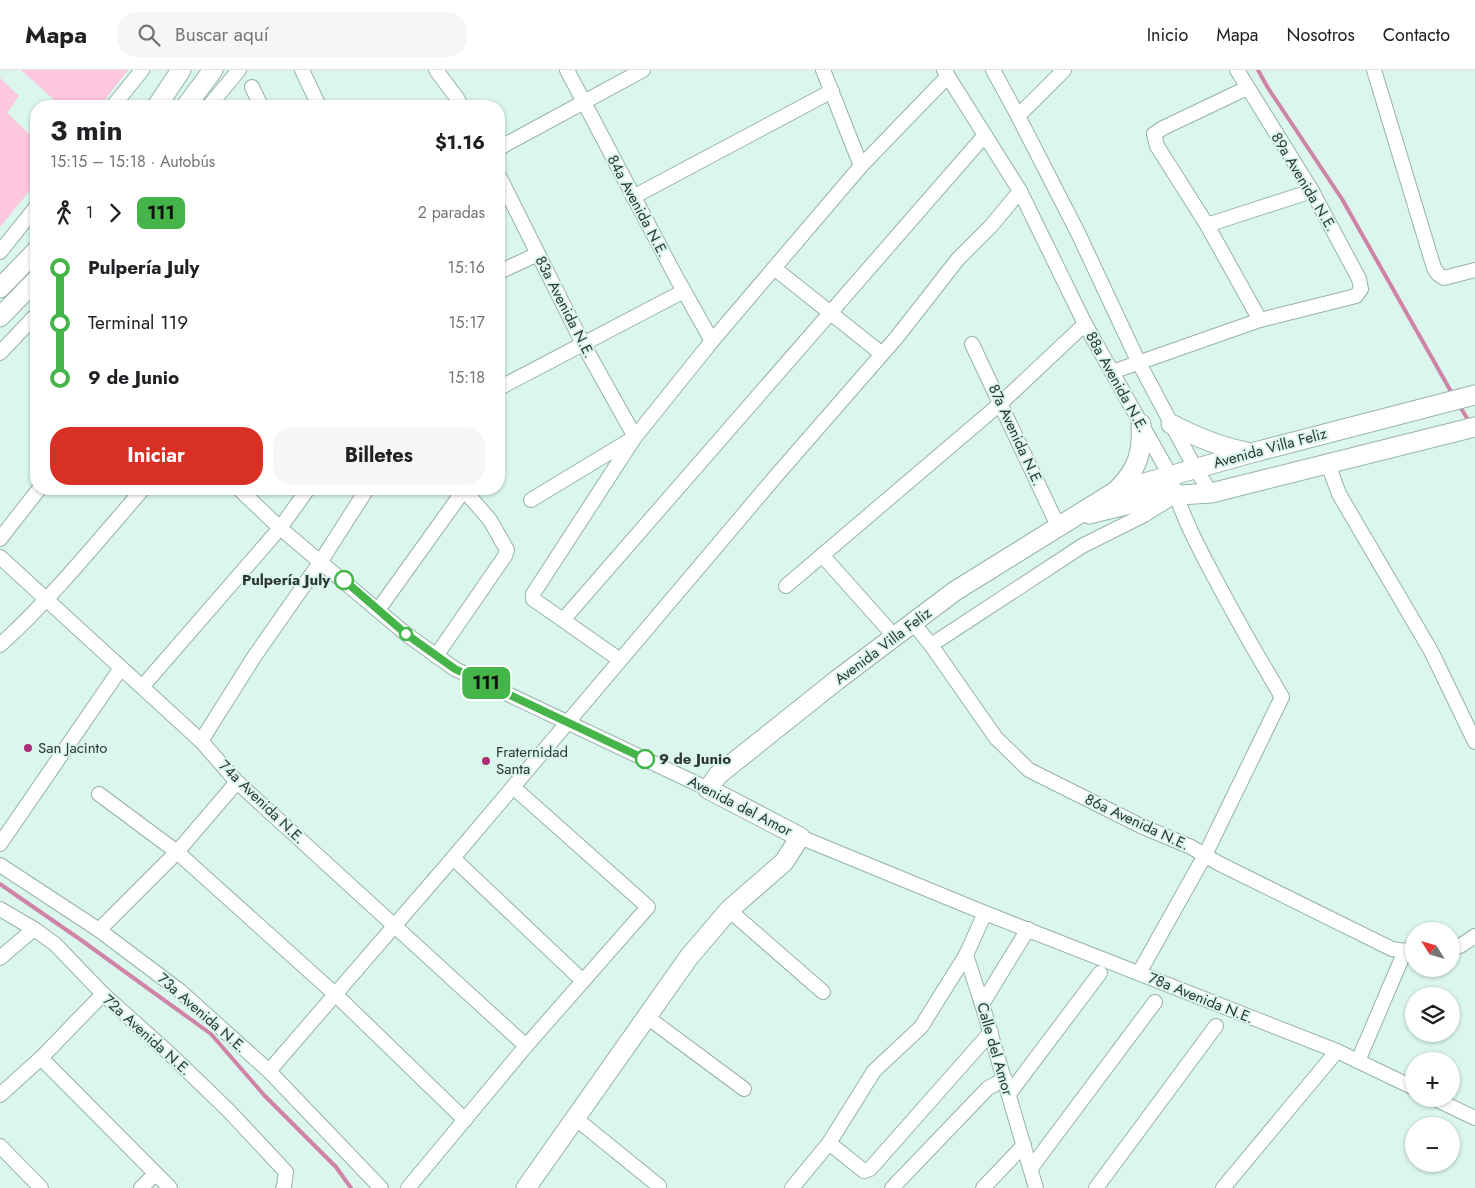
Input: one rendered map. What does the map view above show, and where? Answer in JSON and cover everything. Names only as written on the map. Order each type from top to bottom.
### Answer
[{"type":"street","points":[[118,100],[142,70]]},
{"type":"street","points":[[161,100],[181,70]]},
{"type":"street","points":[[190,100],[213,70]]},
{"type":"street","points":[[214,100],[239,70]]},
{"type":"street","points":[[302,70],[317,100]]},
{"type":"street","points":[[436,70],[457,100]]},
{"type":"street","name":"84a Avenida N.E.","points":[[567,70],[633,197],[712,341]]},
{"type":"street","points":[[505,145],[643,70]]},
{"type":"street","points":[[823,70],[860,166]]},
{"type":"street","name":"88a Avenida N.E.","points":[[993,70],[1078,233],[1139,363],[1211,494]]},
{"type":"street","points":[[1018,116],[1064,70]]},
{"type":"street","name":"89a Avenida N.E.","points":[[1237,70],[1312,192],[1359,280],[1361,289],[1356,296],[1260,320]]},
{"type":"street","points":[[1374,70],[1434,268],[1444,278],[1475,270]]},
{"type":"street","points":[[620,660],[533,599],[533,594],[635,437],[712,341],[860,166],[946,73]]},
{"type":"street","name":"88a Avenida N.E.","points":[[946,73],[1020,191],[1085,324],[1170,475],[1175,495],[1202,556],[1282,697],[1205,855]]},
{"type":"street","points":[[252,87],[258,100]]},
{"type":"street","points":[[1112,372],[1260,320],[1207,225],[1157,146],[1154,134],[1247,88]]},
{"type":"street","points":[[633,197],[832,91]]},
{"type":"street","points":[[563,620],[985,135]]},
{"type":"street","name":"83a Avenida N.E.","points":[[505,188],[583,344],[635,437]]},
{"type":"street","points":[[269,1071],[336,995],[566,722],[882,354],[958,259],[991,226],[1020,191]]},
{"type":"street","points":[[1207,225],[1312,192]]},
{"type":"street","points":[[0,252],[30,214]]},
{"type":"street","points":[[505,269],[538,254]]},
{"type":"street","points":[[0,280],[30,256]]},
{"type":"street","points":[[0,288],[30,257]]},
{"type":"street","points":[[774,268],[882,354]]},
{"type":"street","points":[[0,317],[30,286]]},
{"type":"street","points":[[505,385],[684,291]]},
{"type":"street","points":[[0,353],[30,321]]},
{"type":"street","points":[[786,586],[1001,403],[1085,324]]},
{"type":"street","name":"87a Avenida N.E.","points":[[972,344],[1001,403],[1065,522]]},
{"type":"street","name":"Avenida Villa Feliz","points":[[708,789],[718,774],[837,680],[955,591],[1116,491],[1250,453],[1471,396]]},
{"type":"street","points":[[1116,491],[1135,468],[1140,454],[1141,424]]},
{"type":"street","points":[[1171,424],[1210,442],[1250,453]]},
{"type":"street","name":"Avenida Villa Feliz","points":[[1065,522],[1163,496],[1211,494],[1468,429]]},
{"type":"street","points":[[530,500],[635,437]]},
{"type":"street","points":[[1328,464],[1339,494],[1431,651],[1475,742]]},
{"type":"street","points":[[0,539],[34,495]]},
{"type":"street","points":[[0,645],[46,599],[138,495]]},
{"type":"street","name":"Avenida del Amor","points":[[245,495],[280,528],[406,634],[455,669],[708,789],[800,836],[985,913]]},
{"type":"street","points":[[142,687],[280,528],[304,495]]},
{"type":"street","points":[[201,741],[254,657],[321,561],[363,495]]},
{"type":"street","points":[[378,610],[460,495]]},
{"type":"street","points":[[436,656],[505,556],[507,550],[490,520],[468,495]]},
{"type":"street","points":[[931,645],[1082,546],[1144,516],[1175,495]]},
{"type":"street","points":[[822,555],[895,637]]},
{"type":"street","name":"74a Avenida N.E.","points":[[0,557],[201,741],[237,782],[526,1046]]},
{"type":"street","name":"86a Avenida N.E.","points":[[913,623],[931,645],[996,738],[1029,770],[1141,826],[1191,847],[1218,863],[1392,949],[1405,949]]},
{"type":"street","points":[[0,844],[121,668]]},
{"type":"street","points":[[99,930],[177,852],[237,782]]},
{"type":"street","points":[[408,1188],[526,1046],[648,907],[513,787]]},
{"type":"street","points":[[99,794],[177,852],[336,995],[465,1120]]},
{"type":"street","points":[[526,1188],[689,957],[729,910],[784,862],[800,836]]},
{"type":"street","points":[[1139,973],[1205,855]]},
{"type":"street","points":[[453,858],[583,981]]},
{"type":"street","name":"73a Avenida N.E.","points":[[0,866],[99,930],[180,991],[269,1071],[382,1188]]},
{"type":"street","name":"72a Avenida N.E.","points":[[0,909],[55,944],[103,994],[220,1102],[286,1172],[284,1187],[282,1188]]},
{"type":"street","points":[[729,910],[823,992]]},
{"type":"street","points":[[792,1188],[829,1143],[874,1071],[921,1027],[966,955],[985,913]]},
{"type":"street","name":"78a Avenida N.E.","points":[[985,913],[1336,1051],[1405,1084]]},
{"type":"street","points":[[0,958],[34,929]]},
{"type":"street","points":[[982,1004],[1028,929]]},
{"type":"street","points":[[1460,946],[1475,936]]},
{"type":"street","name":"Calle del Amor","points":[[966,955],[991,1032],[1036,1188]]},
{"type":"street","points":[[1358,1061],[1405,960]]},
{"type":"street","points":[[1009,1094],[1100,973]]},
{"type":"street","points":[[0,1095],[41,1058],[103,994]]},
{"type":"street","points":[[1030,1168],[1155,1002]]},
{"type":"street","points":[[647,1017],[744,1089]]},
{"type":"street","points":[[1096,1188],[1216,1026]]},
{"type":"street","points":[[829,1143],[864,1171],[870,1169],[991,1032]]},
{"type":"street","points":[[1223,1188],[1336,1051]]},
{"type":"street","points":[[41,1058],[170,1188]]},
{"type":"street","points":[[892,1188],[988,1088],[1005,1079]]},
{"type":"street","points":[[1452,1107],[1475,1118]]},
{"type":"street","points":[[575,1118],[660,1186]]},
{"type":"street","points":[[984,1188],[1024,1145]]},
{"type":"street","points":[[0,1146],[41,1188]]},
{"type":"street","points":[[141,1188],[156,1174]]},
{"type":"shaded area","points":[[21,70],[128,70],[105,100],[54,100]]},
{"type":"shaded area","points":[[0,78],[19,96],[7,113],[30,134],[30,190],[0,227]]},
{"type":"waterway","points":[[1258,70],[1342,199],[1453,395]]},
{"type":"waterway","points":[[1459,405],[1470,423]]},
{"type":"waterway","points":[[0,884],[211,1034],[264,1095],[336,1167],[351,1188]]},
{"type":"bus line","name":"111","points":[[344,580],[406,634],[455,669],[645,759]]},
{"type":"place","name":"Pulpería July","points":[[344,580]]},
{"type":"place","name":"San Jacinto","points":[[28,748]]},
{"type":"place","name":"9 de Junio","points":[[645,759]]},
{"type":"place","name":"Fraternidad Santa","points":[[486,761]]}]
